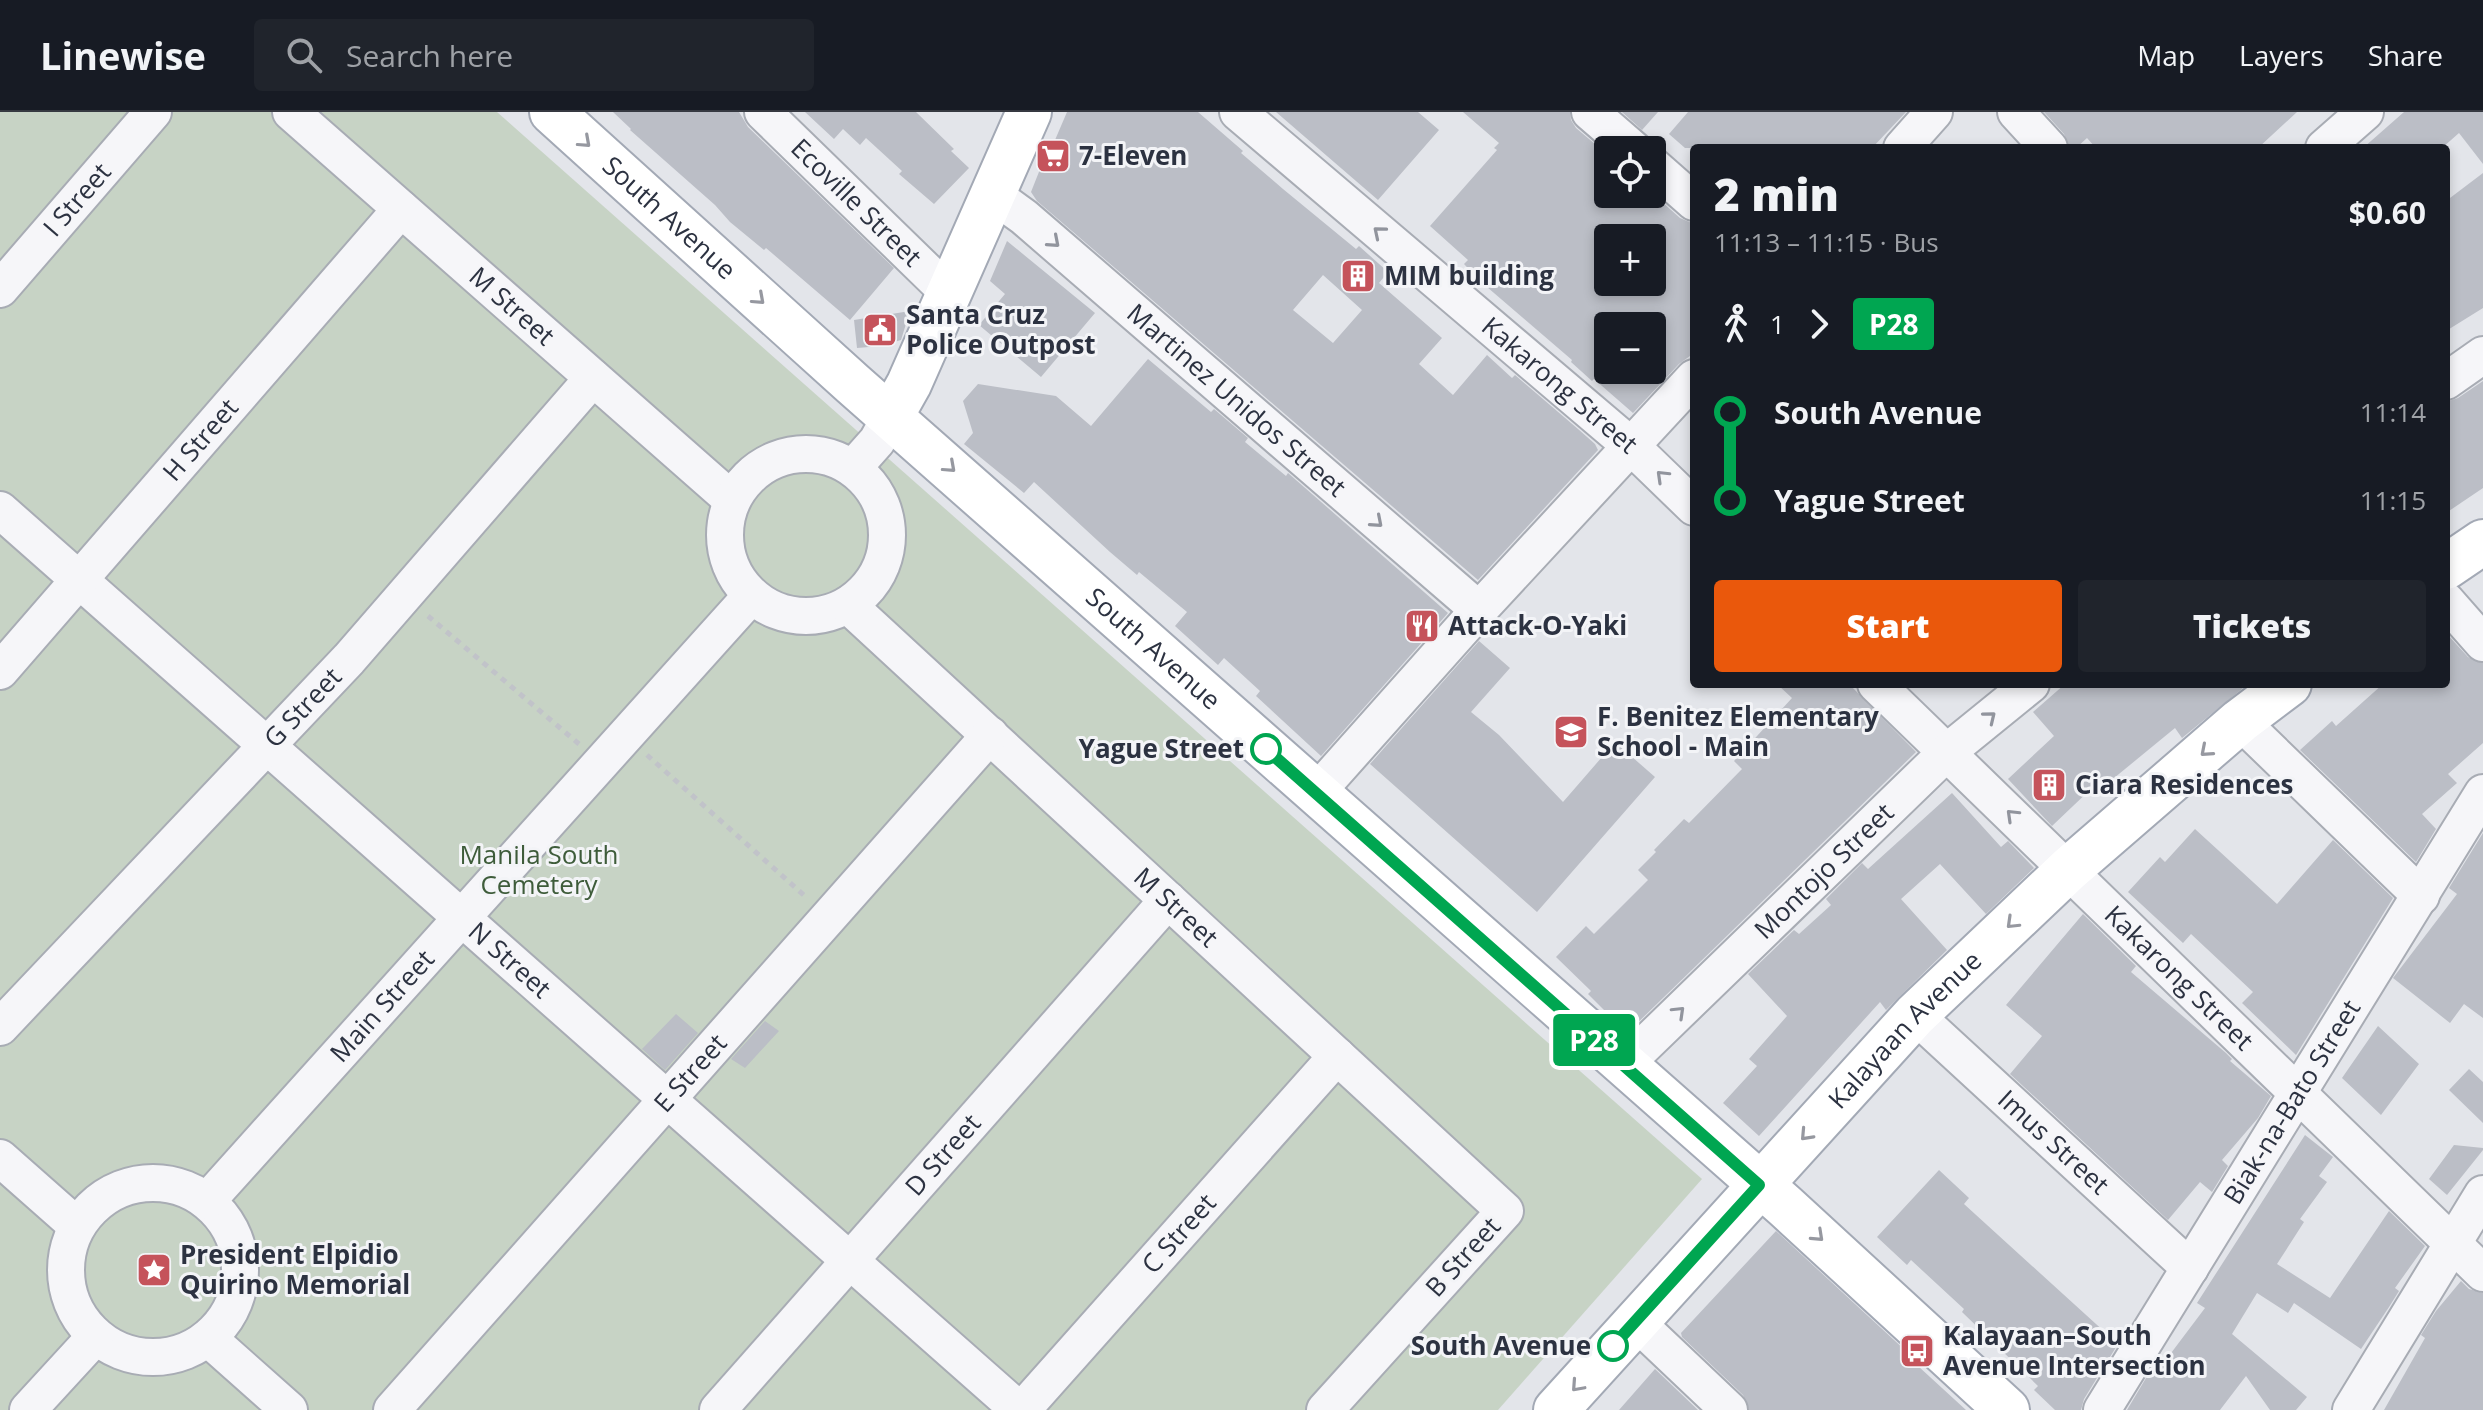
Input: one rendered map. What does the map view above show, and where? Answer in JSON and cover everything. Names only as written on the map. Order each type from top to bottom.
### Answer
[{"type":"main road","name":"South Avenue","points":[[552,112],[1759,1185],[2007,1410]]},
{"type":"main road","points":[[891,416],[909,384],[1029,112]]},
{"type":"main road","points":[[2450,564],[2483,542]]},
{"type":"main road","name":"Kalayaan Avenue","points":[[1556,1410],[1915,1015],[2069,869],[2240,721],[2284,688]]},
{"type":"street","name":"I Street","points":[[0,289],[153,112]]},
{"type":"street","name":"M Street","points":[[291,112],[732,500]]},
{"type":"street","name":"Ecoville Street","points":[[763,112],[949,293]]},
{"type":"street","name":"Kakarong Street","points":[[1238,112],[1631,446],[1690,503]]},
{"type":"street","points":[[1590,112],[1618,136]]},
{"type":"street","points":[[1906,144],[1934,112]]},
{"type":"street","points":[[2016,112],[2045,144]]},
{"type":"street","points":[[2329,144],[2365,112]]},
{"type":"street","points":[[1666,177],[1690,198]]},
{"type":"street","name":"Martinez Unidos Street","points":[[992,194],[1036,227],[1479,610]]},
{"type":"street","name":"H Street","points":[[0,671],[401,209]]},
{"type":"street","points":[[2450,378],[2483,355]]},
{"type":"street","name":"G Street","points":[[0,1027],[349,659],[593,378]]},
{"type":"street","points":[[1316,793],[1479,610],[1690,382]]},
{"type":"street","points":[[853,468],[877,441],[891,416]]},
{"type":"street","points":[[809,453],[832,457],[853,468],[872,487],[884,511],[887,538],[882,564],[868,587],[848,605],[824,615],[798,616],[773,610],[751,596],[735,576],[726,551],[725,525],[732,500],[745,480],[764,465],[786,456],[809,453]]},
{"type":"street","name":"N Street","points":[[0,510],[1020,1410]]},
{"type":"street","name":"Main Street","points":[[207,1201],[751,596]]},
{"type":"street","name":"M Street","points":[[848,605],[1505,1211]]},
{"type":"street","points":[[2450,606],[2483,643]]},
{"type":"street","name":"Kakarong Street","points":[[1880,688],[2483,1273]]},
{"type":"street","name":"Montojo Street","points":[[1623,1066],[1946,753],[2026,688]]},
{"type":"street","points":[[2240,721],[2421,896]]},
{"type":"street","name":"E Street","points":[[392,1410],[990,735]]},
{"type":"street","name":"Biak-na-Bato Street","points":[[2102,1410],[2483,793]]},
{"type":"street","name":"D Street","points":[[718,1410],[1168,900]]},
{"type":"street","name":"Imus Street","points":[[1915,1015],[2190,1268]]},
{"type":"street","name":"C Street","points":[[1020,1410],[1337,1056]]},
{"type":"street","points":[[0,1158],[77,1226]]},
{"type":"street","points":[[162,1183],[186,1189],[207,1201],[222,1215],[239,1250],[241,1269],[238,1289],[232,1308],[222,1324],[208,1338],[182,1354],[151,1358],[121,1352],[95,1337],[79,1318],[69,1296],[65,1272],[68,1248],[77,1226],[93,1206],[113,1192],[137,1184],[162,1183]]},
{"type":"street","points":[[2351,1410],[2483,1194]]},
{"type":"street","name":"B Street","points":[[1325,1410],[1505,1211]]},
{"type":"street","points":[[1635,1321],[1729,1410]]},
{"type":"street","points":[[28,1410],[95,1337]]},
{"type":"street","points":[[208,1338],[289,1410]]},
{"type":"path","points":[[404,596],[601,763]]},
{"type":"path","points":[[625,736],[828,917]]},
{"type":"green space","name":"Manila South Cemetery","points":[[0,112],[497,112],[1702,1179],[1498,1410],[0,1410]]},
{"type":"building","points":[[613,112],[739,112],[748,127],[894,268],[850,320],[766,248],[764,250],[730,222]]},
{"type":"building","points":[[805,112],[916,112],[969,168],[934,204],[899,174],[902,171],[866,138],[860,145],[843,129],[834,139]]},
{"type":"building","points":[[1067,112],[1198,112],[1283,189],[1356,249],[1359,246],[1388,272],[1379,283],[1442,338],[1419,364],[1453,395],[1487,355],[1512,378],[1515,375],[1595,444],[1598,450],[1478,580],[1037,201],[1031,192],[1052,139],[1055,140]],"holes":[[[1323,275],[1362,310],[1333,343],[1293,310]]]},
{"type":"building","points":[[1276,112],[1418,112],[1439,130],[1378,200]]},
{"type":"building","points":[[1463,112],[1570,112],[1576,128],[1594,143],[1594,208],[1666,208],[1666,206],[1690,222],[1690,356],[1666,378],[1666,312],[1594,312],[1592,381],[1480,281],[1464,264],[1468,260],[1430,226],[1497,150],[1494,148],[1499,143]]},
{"type":"building","points":[[1622,112],[1658,112],[1642,130]]},
{"type":"building","points":[[1688,112],[1906,112],[1876,144],[1690,144],[1690,148],[1685,148],[1669,134]]},
{"type":"building","points":[[2044,112],[2297,112],[2262,144],[2092,144],[2087,138],[2080,144],[2068,144],[2064,134]]},
{"type":"building","points":[[2404,112],[2483,112],[2483,164],[2459,133],[2447,144],[2368,144]]},
{"type":"building","points":[[2483,173],[2483,308],[2450,329],[2450,198]]},
{"type":"building","points":[[1007,241],[1095,313],[1041,377],[979,325],[1005,294],[990,281]]},
{"type":"building","name":"Santa Cruz Police Outpost","points":[[910,311],[901,340],[857,348],[854,320]]},
{"type":"building","points":[[1148,359],[1211,412],[1214,409],[1248,438],[1245,442],[1286,476],[1288,473],[1448,613],[1321,756],[1256,696],[1260,691],[1224,658],[1218,665],[1175,626],[1187,612],[1139,572],[1137,575],[1034,482],[1024,493],[964,444],[973,433],[963,401],[978,384],[1056,396],[1091,426]]},
{"type":"building","points":[[2483,381],[2483,488],[2450,510],[2450,401]]},
{"type":"building","points":[[1600,384],[1660,384],[1633,413]]},
{"type":"building","points":[[2450,637],[2468,657],[2483,663],[2483,743],[2448,774],[2457,783],[2422,814],[2436,829],[2416,862],[2300,750],[2332,721],[2336,726],[2379,688],[2450,688]]},
{"type":"building","points":[[1479,641],[1510,668],[1471,712],[1499,735],[1563,802],[1615,742],[1655,777],[1537,912],[1370,764]]},
{"type":"building","points":[[1781,688],[1853,688],[1916,752],[1627,1033],[1556,957],[1586,926],[1594,934],[1648,880],[1638,870],[1684,819],[1689,823],[1742,769],[1734,761],[1792,698]]},
{"type":"building","points":[[2060,688],[2243,688],[2182,738],[2175,728],[2097,792],[2093,787],[2052,826],[2008,779],[2054,736],[2033,712]]},
{"type":"building","points":[[1952,793],[2001,847],[2008,841],[2034,868],[1986,914],[1940,864],[1901,899],[1947,950],[1886,1010],[1880,1002],[1759,1136],[1723,1103],[1757,1066],[1749,1059],[1787,1016],[1748,974],[1794,930],[1799,934],[1831,905],[1826,899],[1862,863],[1868,869]]},
{"type":"building","points":[[2195,829],[2277,904],[2333,840],[2393,898],[2296,1055],[2242,1003],[2253,992],[2191,934],[2183,943],[2128,892],[2160,857],[2165,862]]},
{"type":"building","points":[[2483,833],[2483,1018],[2464,1004],[2450,1023],[2393,978],[2457,894],[2449,888]]},
{"type":"building","points":[[2083,914],[2136,966],[2131,972],[2271,1096],[2258,1118],[2222,1160],[2228,1166],[2212,1192],[2200,1182],[2168,1220],[2010,1074],[2042,1036],[2006,1005]]},
{"type":"building","points":[[676,1014],[698,1033],[665,1070],[642,1049]]},
{"type":"building","points":[[765,1021],[779,1031],[745,1068],[731,1059]]},
{"type":"building","points":[[2378,1026],[2419,1064],[2381,1115],[2342,1078]]},
{"type":"building","points":[[2469,1069],[2483,1082],[2483,1123],[2449,1090]]},
{"type":"building","points":[[2305,1135],[2333,1157],[2319,1176],[2327,1182],[2300,1219],[2304,1222],[2277,1264],[2330,1298],[2389,1211],[2425,1246],[2395,1288],[2399,1291],[2389,1307],[2361,1349],[2294,1303],[2288,1313],[2257,1293],[2232,1334],[2307,1397],[2296,1410],[2270,1410],[2246,1376],[2220,1410],[2127,1410],[2149,1373],[2153,1377],[2205,1308],[2197,1303]]},
{"type":"building","points":[[2454,1145],[2483,1150],[2447,1195],[2429,1179]]},
{"type":"building","points":[[1939,1170],[1969,1198],[1964,1204],[2118,1344],[2084,1399],[2081,1410],[2055,1410],[2034,1390],[2038,1386],[1962,1312],[1964,1309],[1911,1260],[1907,1265],[1877,1237]]},
{"type":"building","points":[[1776,1231],[1966,1410],[1749,1410],[1743,1395],[1681,1333]]},
{"type":"building","points":[[2461,1281],[2469,1289],[2483,1293],[2483,1410],[2384,1410],[2425,1338],[2421,1335]]},
{"type":"building","points":[[1655,1369],[1698,1410],[1619,1410]]},
{"type":"bus line","name":"P28","points":[[1266,749],[1759,1185],[1613,1346]]},
{"type":"place","name":"7-Eleven","points":[[1053,156]]},
{"type":"place","name":"MIM building","points":[[1358,276]]},
{"type":"place","name":"Santa Cruz Police Outpost","points":[[880,330]]},
{"type":"place","name":"Attack-O-Yaki","points":[[1422,626]]},
{"type":"place","name":"F. Benitez Elementary School - Main","points":[[1571,732]]},
{"type":"place","name":"Yague Street","points":[[1266,749]]},
{"type":"place","name":"Ciara Residences","points":[[2049,785]]},
{"type":"place","name":"President Elpidio Quirino Memorial","points":[[154,1270]]},
{"type":"place","name":"South Avenue","points":[[1613,1346]]},
{"type":"place","name":"Kalayaan–South Avenue Intersection","points":[[1917,1351]]}]
